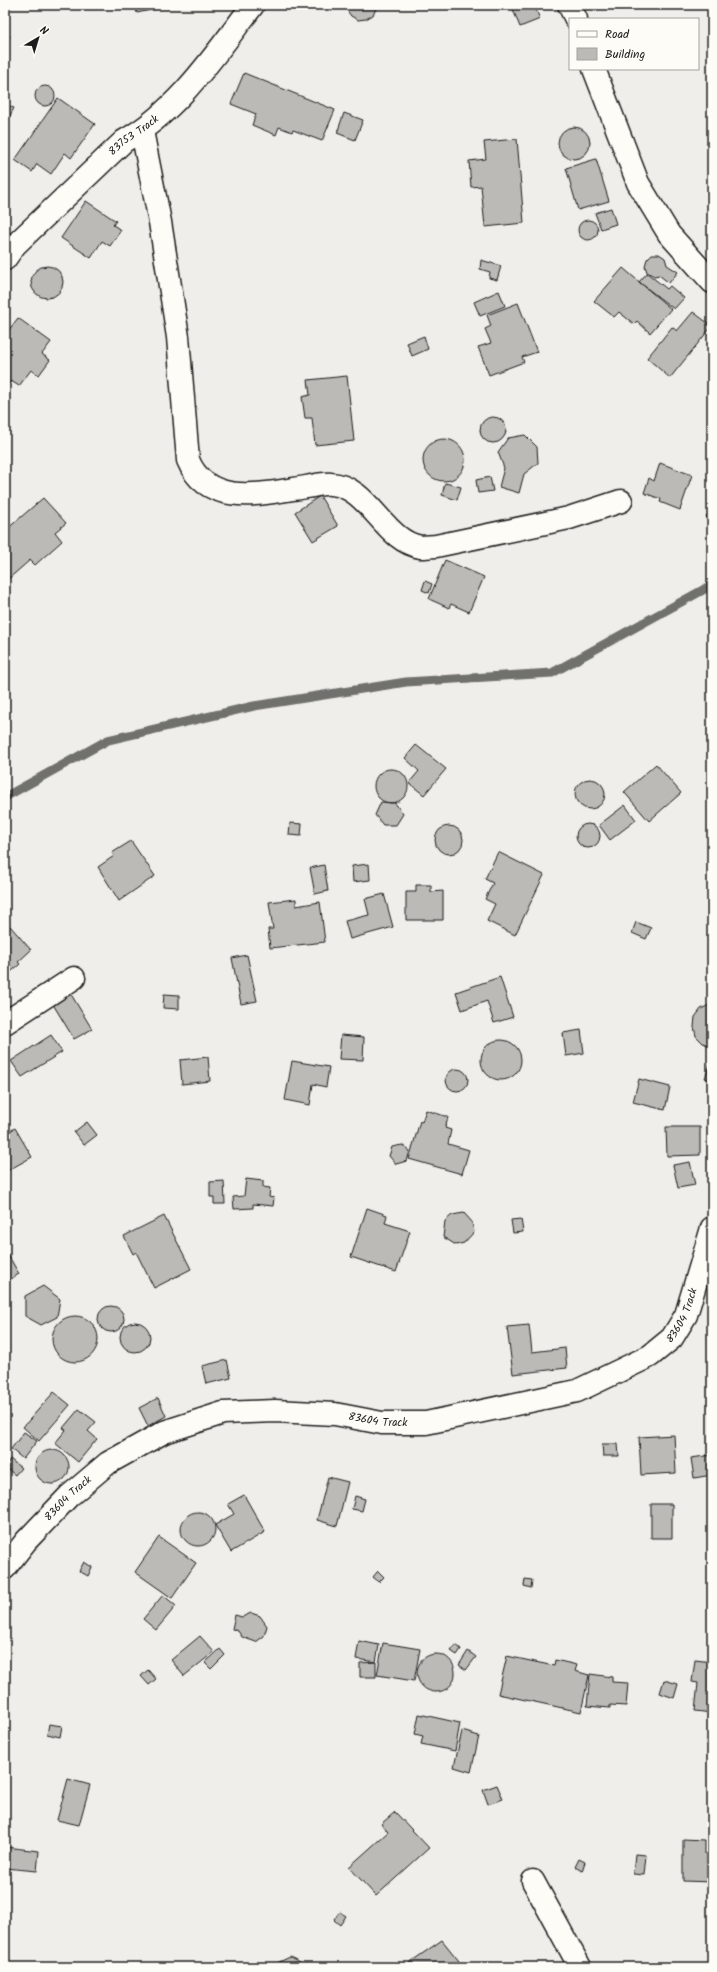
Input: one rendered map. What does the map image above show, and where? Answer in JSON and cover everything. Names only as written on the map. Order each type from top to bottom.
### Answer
[{"type":"street","name":"83753 Track","points":[[5,258],[15,245],[124,141],[142,130],[182,94],[254,5]]},
{"type":"street","points":[[569,5],[576,18]]},
{"type":"street","points":[[594,70],[638,183],[670,234],[712,282]]},
{"type":"street","points":[[142,130],[178,337],[188,460],[193,472],[211,488],[229,494],[259,494],[331,484],[360,497],[398,536],[421,547],[436,546],[568,518],[621,501]]},
{"type":"street","points":[[5,1022],[74,978]]},
{"type":"street","name":"83604 Track","points":[[5,1568],[26,1541],[69,1496],[108,1463],[164,1432],[223,1412],[335,1414],[382,1423],[426,1423],[577,1391],[650,1356],[672,1338],[686,1316],[712,1228]]},
{"type":"street","points":[[533,1881],[580,1967]]},
{"type":"building","points":[[135,5],[160,5],[160,8],[137,13]]},
{"type":"building","points":[[346,5],[377,5],[377,7],[373,15],[366,19],[358,20],[351,16],[346,9]]},
{"type":"building","points":[[515,5],[534,5],[540,19],[520,27],[512,7]]},
{"type":"building","points":[[5,33],[10,36],[5,44]]},
{"type":"building","points":[[244,73],[335,110],[322,141],[293,130],[292,132],[279,127],[276,135],[252,125],[256,114],[231,104]]},
{"type":"building","points":[[45,86],[52,89],[55,96],[52,103],[45,106],[38,103],[35,96],[38,89]]},
{"type":"building","points":[[58,98],[95,124],[71,158],[65,153],[51,174],[37,164],[32,172],[15,160]]},
{"type":"building","points":[[5,104],[14,108],[5,125]]},
{"type":"building","points":[[344,113],[363,120],[355,140],[337,133]]},
{"type":"building","points":[[571,127],[577,127],[587,134],[590,143],[589,149],[583,156],[577,159],[571,159],[561,152],[558,146],[558,140],[565,130]]},
{"type":"building","points":[[517,139],[524,223],[485,227],[481,186],[471,187],[469,161],[486,159],[484,142]]},
{"type":"building","points":[[596,159],[609,201],[578,210],[566,168]]},
{"type":"building","points":[[86,201],[116,221],[113,225],[121,230],[110,246],[102,241],[91,258],[61,238]]},
{"type":"building","points":[[611,208],[616,224],[601,229],[595,213]]},
{"type":"building","points":[[588,220],[595,223],[598,230],[595,237],[588,240],[581,237],[578,230],[581,223]]},
{"type":"building","points":[[652,254],[659,254],[665,258],[667,265],[678,272],[669,283],[659,275],[654,276],[647,272],[645,266],[647,259]]},
{"type":"building","points":[[481,260],[501,266],[497,280],[489,278],[490,272],[480,269]]},
{"type":"building","points":[[44,266],[50,266],[59,270],[63,282],[59,294],[50,298],[44,298],[35,294],[31,285],[31,279],[35,270]]},
{"type":"building","points":[[623,268],[671,309],[650,333],[637,321],[634,324],[619,312],[614,317],[594,301]]},
{"type":"building","points":[[647,273],[667,289],[670,286],[684,298],[674,309],[639,282]]},
{"type":"building","points":[[499,291],[505,306],[480,316],[474,302]]},
{"type":"building","points":[[518,303],[537,352],[522,357],[524,362],[489,375],[478,347],[491,343],[485,329],[491,326],[487,315]]},
{"type":"building","points":[[693,312],[712,326],[670,378],[647,358],[672,327],[677,331]]},
{"type":"building","points":[[18,318],[51,342],[42,354],[50,360],[39,375],[31,370],[19,386],[11,381],[5,389],[5,335]]},
{"type":"building","points":[[424,336],[428,349],[412,356],[407,343]]},
{"type":"building","points":[[347,376],[354,441],[315,445],[312,418],[305,418],[302,397],[310,395],[308,380]]},
{"type":"building","points":[[493,417],[502,421],[506,430],[502,439],[493,443],[484,439],[480,430],[484,421]]},
{"type":"building","points":[[525,435],[537,447],[538,463],[524,474],[519,493],[499,487],[504,468],[498,452],[508,438]]},
{"type":"building","points":[[440,439],[448,439],[456,442],[462,448],[465,460],[462,472],[456,478],[448,481],[440,481],[432,478],[426,472],[423,464],[423,456],[426,448],[432,442]]},
{"type":"building","points":[[660,463],[692,475],[680,510],[660,502],[661,499],[644,493],[649,478],[654,481]]},
{"type":"building","points":[[490,477],[493,491],[478,493],[476,480]]},
{"type":"building","points":[[445,483],[461,487],[457,500],[442,495]]},
{"type":"building","points":[[320,496],[338,526],[313,541],[295,512]]},
{"type":"building","points":[[43,498],[66,523],[55,532],[62,541],[35,565],[30,560],[6,581],[5,536],[9,533],[6,530]]},
{"type":"building","points":[[712,512],[712,524],[706,516]]},
{"type":"building","points":[[445,560],[484,577],[469,612],[451,604],[449,608],[429,599]]},
{"type":"building","points":[[425,581],[432,584],[429,593],[422,590]]},
{"type":"building","points":[[416,745],[446,769],[424,795],[409,783],[419,771],[405,758]]},
{"type":"building","points":[[656,764],[681,793],[649,821],[624,792]]},
{"type":"building","points":[[388,769],[394,769],[403,774],[407,780],[407,792],[403,798],[394,803],[388,803],[379,798],[374,789],[374,783],[379,774]]},
{"type":"building","points":[[590,779],[601,783],[605,794],[601,805],[590,809],[579,805],[575,794],[579,783]]},
{"type":"building","points":[[381,802],[395,803],[403,814],[396,825],[383,825],[375,815]]},
{"type":"building","points":[[625,805],[636,820],[610,840],[599,825]]},
{"type":"building","points":[[290,823],[302,824],[301,836],[289,835]]},
{"type":"building","points":[[588,824],[597,827],[600,836],[597,845],[588,848],[579,845],[576,836],[579,827]]},
{"type":"building","points":[[449,826],[459,830],[463,840],[459,850],[449,854],[439,850],[435,840],[439,830]]},
{"type":"building","points":[[131,841],[155,876],[119,901],[98,867],[114,856],[112,853]]},
{"type":"building","points":[[498,852],[544,875],[515,935],[487,921],[495,904],[485,899],[493,883],[485,879]]},
{"type":"building","points":[[369,864],[370,880],[353,882],[352,866]]},
{"type":"building","points":[[324,865],[328,891],[315,894],[310,868]]},
{"type":"building","points":[[416,885],[431,885],[431,892],[443,891],[443,920],[406,920],[406,892],[416,892]]},
{"type":"building","points":[[384,894],[393,927],[350,939],[345,921],[369,915],[365,899]]},
{"type":"building","points":[[296,899],[296,906],[320,902],[325,942],[270,948],[268,929],[273,929],[269,902]]},
{"type":"building","points":[[636,922],[651,928],[646,939],[632,933]]},
{"type":"building","points":[[10,926],[31,950],[18,962],[20,964],[5,977],[5,931]]},
{"type":"building","points":[[247,955],[257,1001],[241,1004],[232,958]]},
{"type":"building","points":[[500,977],[513,1017],[494,1023],[487,1001],[462,1010],[456,992]]},
{"type":"building","points":[[69,991],[92,1029],[74,1039],[51,1001]]},
{"type":"building","points":[[164,994],[179,995],[179,1009],[163,1008]]},
{"type":"building","points":[[712,1005],[712,1047],[703,1043],[696,1036],[694,1027],[695,1017],[701,1009]]},
{"type":"building","points":[[581,1030],[584,1053],[566,1056],[563,1033]]},
{"type":"building","points":[[51,1035],[62,1052],[22,1077],[11,1061]]},
{"type":"building","points":[[341,1035],[364,1037],[363,1060],[339,1059]]},
{"type":"building","points":[[497,1040],[505,1040],[512,1043],[518,1049],[521,1060],[518,1071],[512,1077],[505,1080],[497,1080],[490,1077],[484,1071],[481,1064],[481,1056],[484,1049],[490,1043]]},
{"type":"building","points":[[208,1057],[210,1081],[182,1084],[180,1060]]},
{"type":"building","points":[[712,1058],[712,1081],[705,1078]]},
{"type":"building","points":[[292,1061],[329,1067],[326,1087],[313,1084],[310,1105],[285,1100]]},
{"type":"building","points":[[457,1069],[465,1072],[468,1080],[465,1088],[457,1091],[449,1088],[446,1080],[449,1072]]},
{"type":"building","points":[[639,1079],[670,1087],[665,1110],[633,1102]]},
{"type":"building","points":[[426,1110],[448,1117],[445,1128],[451,1130],[448,1144],[469,1150],[462,1174],[409,1159],[420,1121],[422,1122]]},
{"type":"building","points":[[87,1122],[97,1135],[84,1145],[74,1132]]},
{"type":"building","points":[[666,1127],[700,1127],[700,1155],[667,1156]]},
{"type":"building","points":[[15,1128],[32,1157],[5,1172],[5,1134]]},
{"type":"building","points":[[402,1145],[410,1151],[407,1161],[396,1164],[389,1156],[392,1147]]},
{"type":"building","points":[[690,1162],[695,1185],[678,1188],[673,1165]]},
{"type":"building","points":[[246,1179],[263,1181],[263,1187],[270,1188],[269,1197],[274,1198],[273,1206],[253,1204],[253,1208],[234,1209],[233,1197],[244,1196]]},
{"type":"building","points":[[224,1181],[225,1204],[214,1204],[214,1197],[210,1197],[210,1182]]},
{"type":"building","points":[[367,1208],[387,1215],[385,1223],[410,1231],[396,1272],[351,1257]]},
{"type":"building","points":[[464,1213],[472,1222],[474,1232],[464,1243],[456,1245],[443,1237],[445,1221],[452,1215]]},
{"type":"building","points":[[164,1216],[191,1269],[154,1288],[136,1252],[133,1254],[124,1236]]},
{"type":"building","points":[[521,1219],[523,1232],[513,1233],[511,1220]]},
{"type":"building","points":[[7,1253],[19,1274],[5,1282],[5,1254]]},
{"type":"building","points":[[43,1286],[60,1299],[57,1317],[41,1325],[25,1316],[25,1296]]},
{"type":"building","points":[[111,1306],[120,1310],[124,1319],[120,1328],[111,1332],[102,1328],[98,1319],[102,1310]]},
{"type":"building","points":[[75,1316],[88,1320],[94,1326],[98,1339],[94,1352],[88,1358],[75,1362],[62,1358],[56,1352],[52,1339],[56,1326],[62,1320]]},
{"type":"building","points":[[135,1322],[146,1326],[150,1337],[146,1348],[135,1352],[124,1348],[120,1337],[124,1326]]},
{"type":"building","points":[[529,1325],[532,1352],[565,1348],[567,1368],[513,1374],[507,1327]]},
{"type":"building","points":[[227,1360],[231,1378],[206,1384],[202,1366]]},
{"type":"building","points":[[54,1392],[70,1405],[39,1441],[23,1427]]},
{"type":"building","points":[[158,1398],[166,1416],[148,1426],[139,1408]]},
{"type":"building","points":[[79,1409],[96,1422],[88,1431],[97,1439],[78,1462],[55,1443],[66,1430],[63,1428]]},
{"type":"building","points":[[24,1432],[37,1441],[23,1459],[11,1449]]},
{"type":"building","points":[[674,1435],[676,1473],[641,1475],[639,1437]]},
{"type":"building","points":[[602,1444],[618,1444],[619,1456],[603,1456]]},
{"type":"building","points":[[55,1450],[64,1455],[68,1460],[68,1474],[64,1479],[59,1483],[49,1484],[45,1483],[36,1474],[35,1464],[36,1460],[45,1451]]},
{"type":"building","points":[[712,1455],[712,1475],[694,1478],[691,1458]]},
{"type":"building","points":[[10,1459],[21,1468],[15,1475],[5,1467]]},
{"type":"building","points":[[328,1477],[348,1482],[337,1526],[317,1520]]},
{"type":"building","points":[[244,1495],[265,1532],[231,1552],[215,1525],[234,1514],[228,1504]]},
{"type":"building","points":[[355,1496],[365,1499],[362,1511],[352,1509]]},
{"type":"building","points":[[651,1504],[672,1504],[672,1538],[651,1538]]},
{"type":"building","points":[[198,1512],[210,1517],[215,1529],[210,1541],[198,1546],[186,1541],[181,1529],[186,1517]]},
{"type":"building","points":[[159,1537],[196,1563],[172,1598],[135,1572]]},
{"type":"building","points":[[84,1562],[92,1567],[88,1576],[79,1571]]},
{"type":"building","points":[[378,1571],[384,1577],[379,1582],[373,1577]]},
{"type":"building","points":[[525,1579],[532,1580],[531,1588],[524,1586]]},
{"type":"building","points":[[163,1595],[176,1606],[156,1630],[143,1619]]},
{"type":"building","points":[[251,1613],[260,1616],[267,1626],[264,1636],[256,1642],[242,1637],[238,1631],[232,1629],[235,1615],[242,1617]]},
{"type":"building","points":[[200,1636],[214,1652],[184,1676],[171,1660]]},
{"type":"building","points":[[359,1641],[379,1645],[376,1662],[356,1659]]},
{"type":"building","points":[[383,1643],[420,1649],[414,1681],[377,1675]]},
{"type":"building","points":[[456,1645],[461,1649],[457,1655],[451,1651]]},
{"type":"building","points":[[220,1649],[225,1655],[211,1669],[205,1663]]},
{"type":"building","points":[[468,1651],[476,1657],[466,1670],[459,1665]]},
{"type":"building","points":[[436,1654],[446,1657],[452,1663],[455,1673],[452,1683],[446,1689],[436,1692],[426,1689],[420,1683],[417,1673],[420,1663],[426,1657]]},
{"type":"building","points":[[507,1656],[554,1666],[555,1660],[577,1665],[575,1671],[589,1675],[581,1712],[498,1694]]},
{"type":"building","points":[[695,1660],[712,1662],[712,1713],[695,1711],[698,1683],[692,1682]]},
{"type":"building","points":[[376,1662],[376,1677],[360,1677],[360,1663]]},
{"type":"building","points":[[148,1670],[156,1679],[149,1685],[141,1676]]},
{"type":"building","points":[[590,1674],[612,1677],[612,1682],[628,1683],[626,1706],[610,1705],[610,1708],[587,1706]]},
{"type":"building","points":[[664,1680],[678,1684],[674,1698],[660,1693]]},
{"type":"building","points":[[419,1714],[460,1723],[455,1751],[421,1744],[423,1736],[415,1734]]},
{"type":"building","points":[[49,1724],[62,1726],[60,1737],[47,1734]]},
{"type":"building","points":[[462,1731],[479,1736],[471,1772],[454,1767]]},
{"type":"building","points":[[68,1779],[90,1785],[79,1825],[57,1820]]},
{"type":"building","points":[[497,1785],[503,1799],[488,1804],[483,1790]]},
{"type":"building","points":[[395,1812],[429,1848],[376,1896],[349,1867],[388,1832],[381,1824]]},
{"type":"building","points":[[683,1839],[704,1840],[704,1853],[712,1853],[712,1882],[683,1881]]},
{"type":"building","points":[[5,1847],[39,1851],[37,1871],[5,1868]]},
{"type":"building","points":[[635,1854],[646,1855],[644,1875],[633,1874]]},
{"type":"building","points":[[579,1859],[585,1862],[582,1871],[575,1867]]},
{"type":"building","points":[[340,1912],[346,1916],[340,1925],[334,1920]]},
{"type":"building","points":[[442,1940],[459,1961],[451,1967],[413,1967],[409,1963]]},
{"type":"building","points":[[290,1957],[304,1964],[304,1967],[277,1967],[277,1963]]},
{"type":"waterway","points":[[5,797],[108,740],[254,706],[406,682],[552,673],[712,585]]}]
